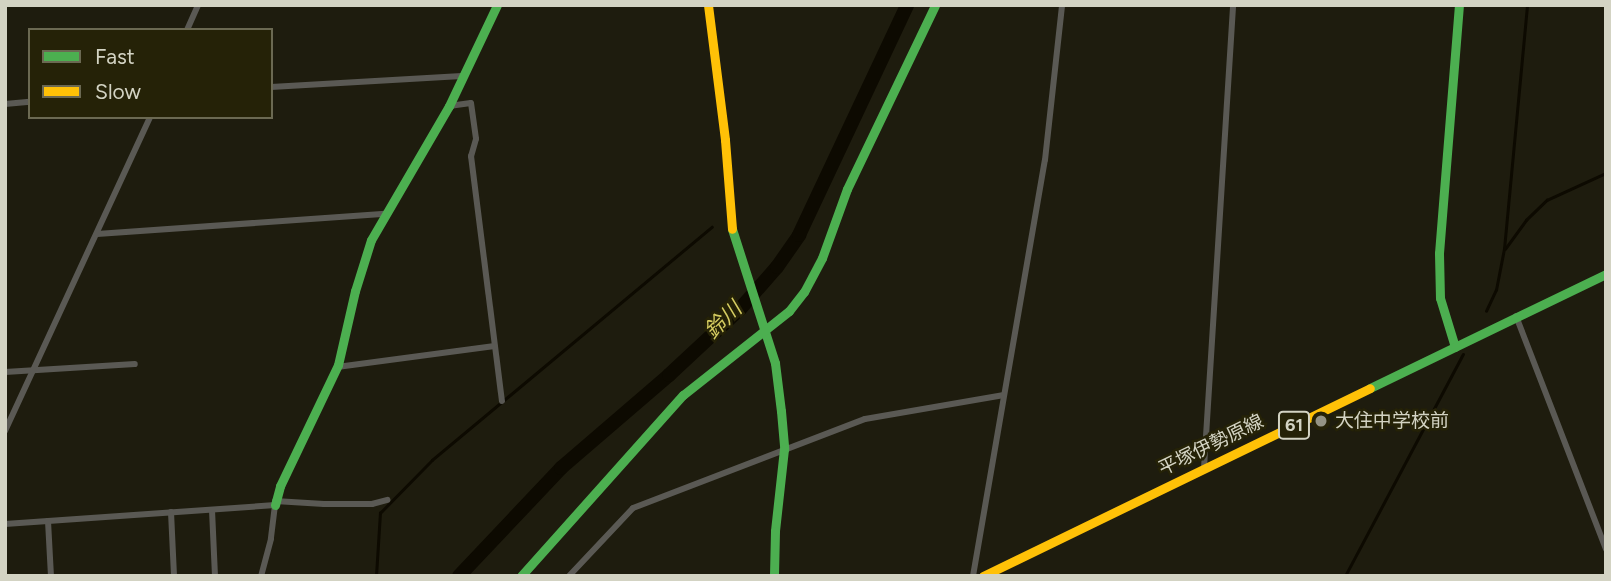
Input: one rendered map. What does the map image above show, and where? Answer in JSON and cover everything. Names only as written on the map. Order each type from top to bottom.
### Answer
[{"type":"street","points":[[188,28],[198,5]]},
{"type":"street","points":[[261,576],[271,539],[275,503],[337,367],[365,258],[384,214],[449,107],[461,76],[497,5]]},
{"type":"street","points":[[708,5],[724,140],[729,217],[739,259],[775,363],[783,449],[773,554],[774,576]]},
{"type":"street","points":[[521,576],[675,403],[789,311],[815,273],[848,189],[935,5]]},
{"type":"street","points":[[973,576],[1045,160],[1062,5]]},
{"type":"street","points":[[1204,468],[1233,5]]},
{"type":"street","points":[[1455,347],[1440,298],[1438,265],[1459,5]]},
{"type":"street","points":[[273,87],[461,76]]},
{"type":"street","points":[[5,104],[28,102]]},
{"type":"street","points":[[449,107],[471,103],[476,139],[471,156],[502,401]]},
{"type":"street","points":[[5,431],[149,119]]},
{"type":"street","points":[[97,234],[384,214]]},
{"type":"street","name":"平塚伊勢原線","points":[[983,576],[1606,274]]},
{"type":"street","points":[[1516,316],[1606,549]]},
{"type":"street","points":[[337,367],[495,346]]},
{"type":"street","points":[[5,372],[135,364]]},
{"type":"street","points":[[569,576],[633,508],[865,419],[1004,396]]},
{"type":"street","points":[[5,524],[275,503],[372,504],[387,500]]},
{"type":"street","points":[[212,510],[215,576]]},
{"type":"street","points":[[171,512],[174,576]]},
{"type":"street","points":[[48,521],[51,576]]},
{"type":"waterway","name":"鈴川","points":[[459,576],[561,468],[669,375],[740,309],[777,267],[799,235],[907,5]]},
{"type":"waterway","points":[[1486,311],[1496,290],[1504,249],[1527,5]]},
{"type":"waterway","points":[[1505,249],[1526,220],[1547,200],[1606,173]]},
{"type":"waterway","points":[[376,576],[380,513],[432,460],[712,227]]},
{"type":"waterway","points":[[1345,576],[1463,354]]},
{"type":"traffic: fast","points":[[275,505],[280,486],[338,365],[355,291],[371,240],[449,106],[497,5]]},
{"type":"traffic: fast","points":[[521,576],[683,395],[789,311],[804,292],[822,258],[847,189],[935,5]]},
{"type":"traffic: fast","points":[[1455,347],[1440,298],[1439,253],[1459,5]]},
{"type":"traffic: fast","points":[[732,229],[775,363],[781,411],[784,449],[775,531],[774,576]]},
{"type":"traffic: fast","points":[[1370,388],[1606,274]]},
{"type":"traffic: slow","points":[[708,5],[725,140],[732,229]]},
{"type":"traffic: slow","points":[[983,576],[1370,388]]},
{"type":"place","name":"大住中学校前","points":[[1321,421]]}]
